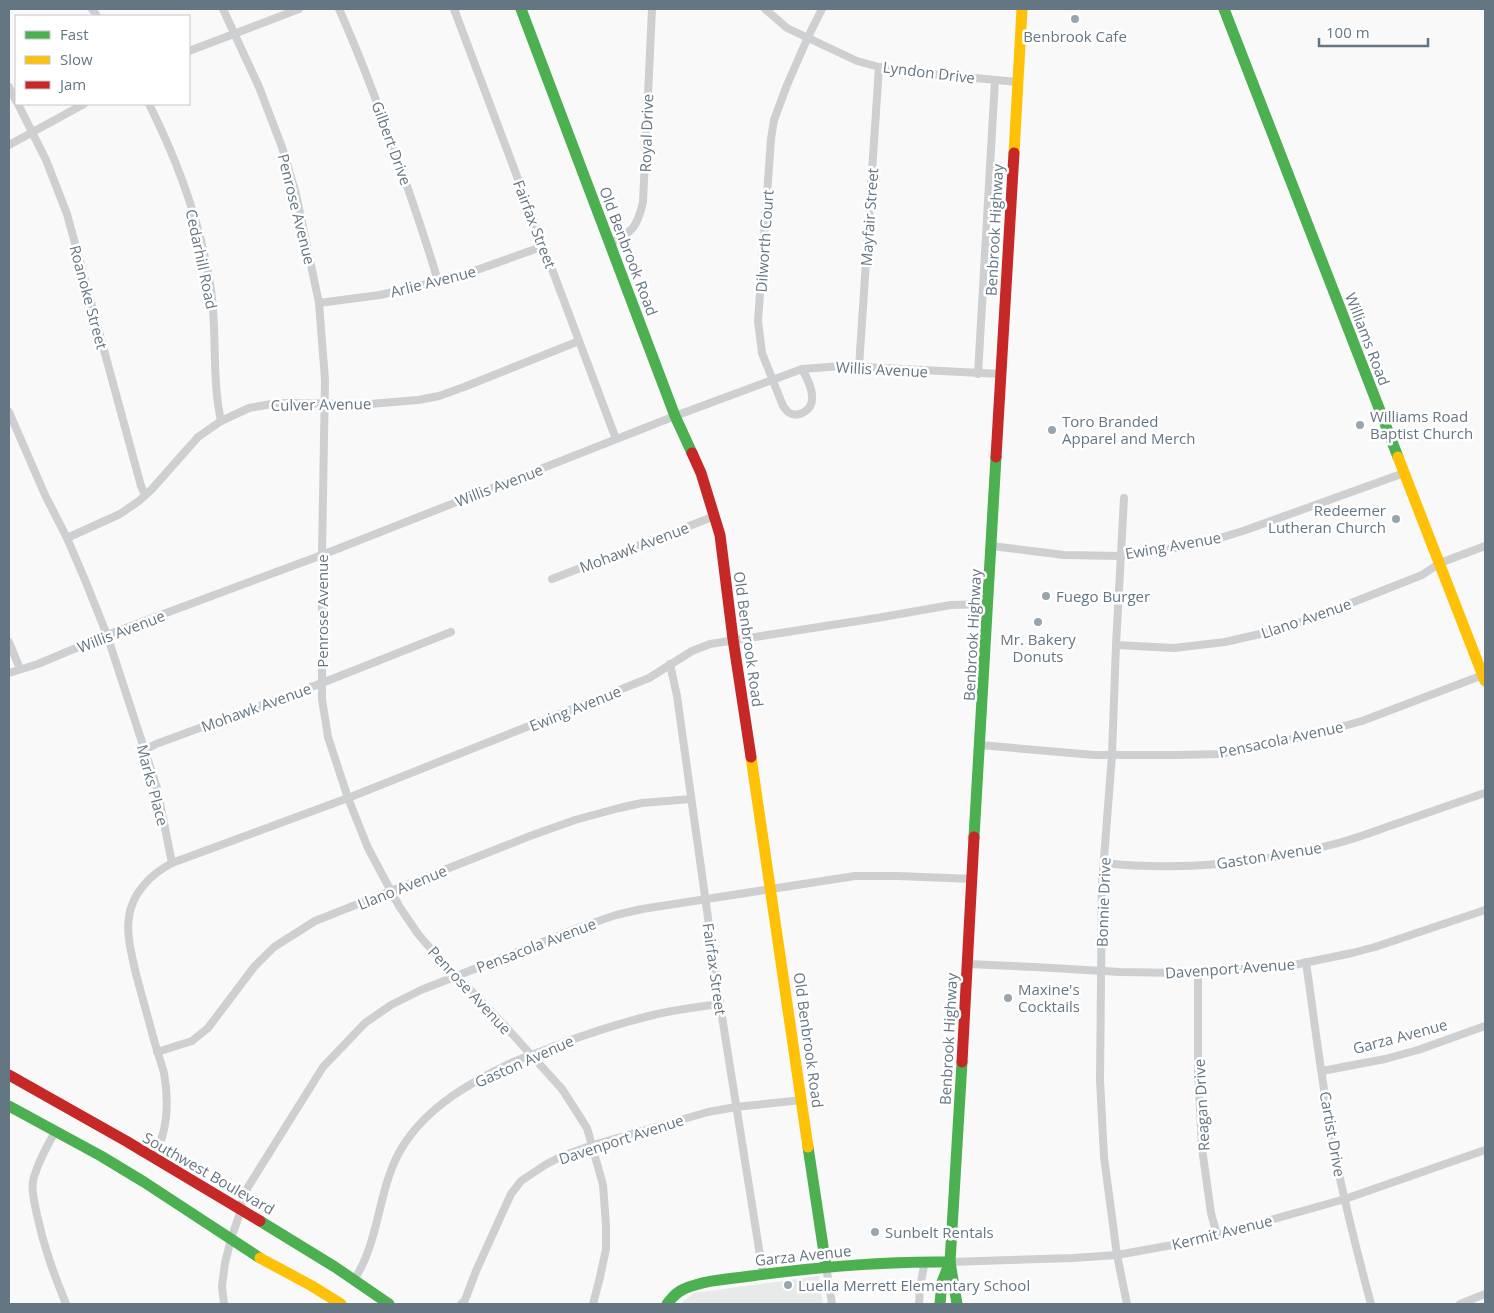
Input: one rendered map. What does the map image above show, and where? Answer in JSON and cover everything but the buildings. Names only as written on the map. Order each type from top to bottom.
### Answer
[{"type":"street","name":"Penrose Avenue","points":[[223,9],[259,87],[282,147],[296,194],[319,303],[325,380],[322,699],[328,737],[348,798],[368,848],[391,891],[418,934],[504,1024],[567,1095],[587,1128],[603,1185],[606,1225],[606,1249],[593,1304]]},
{"type":"street","points":[[190,51],[299,9]]},
{"type":"street","name":"Gilbert Drive","points":[[339,9],[352,37],[403,173],[425,235],[438,281]]},
{"type":"street","name":"Fairfax Street","points":[[454,9],[616,440]]},
{"type":"street","name":"Old Benbrook Road","points":[[521,9],[675,416],[701,473],[720,535],[733,639],[832,1304]]},
{"type":"street","name":"Royal Drive","points":[[610,244],[634,228],[639,220],[643,202],[652,9]]},
{"type":"street","name":"Lyndon Drive","points":[[765,9],[787,28],[857,61],[900,71],[1018,82]]},
{"type":"street","name":"Dilworth Court","points":[[802,369],[810,387],[812,403],[809,408],[799,414],[787,412],[762,353],[758,322],[774,120],[808,37],[822,9]]},
{"type":"street","name":"Benbrook Highway","points":[[957,1304],[950,1262],[1022,9]]},
{"type":"street","name":"Williams Road","points":[[1224,9],[1484,678]]},
{"type":"street","name":"Mayfair Street","points":[[859,367],[879,67]]},
{"type":"street","points":[[978,374],[995,80]]},
{"type":"street","name":"Roanoke Street","points":[[9,87],[15,98]]},
{"type":"street","name":"Roanoke Street","points":[[19,105],[53,176],[67,214],[145,495]]},
{"type":"street","points":[[9,145],[82,105]]},
{"type":"street","name":"Cedarhill Road","points":[[150,105],[179,171],[189,201],[210,284],[214,316],[216,381],[221,421]]},
{"type":"street","name":"Arlie Avenue","points":[[319,303],[380,295],[474,272],[544,246]]},
{"type":"street","name":"Culver Avenue","points":[[67,538],[120,514],[145,495],[198,437],[221,421],[249,408],[277,403],[325,402],[370,404],[418,400],[439,396],[579,341]]},
{"type":"street","name":"Willis Avenue","points":[[9,673],[38,664],[107,635],[322,555],[675,416],[802,369],[823,366],[1001,374]]},
{"type":"street","name":"Marks Place","points":[[9,412],[45,495],[67,538],[107,635],[156,788],[172,863]]},
{"type":"street","name":"Ewing Avenue","points":[[992,546],[1064,555],[1121,556],[1175,548],[1203,543],[1243,531],[1404,473]]},
{"type":"street","name":"Bonnie Drive","points":[[1124,498],[1112,755],[1102,884],[1100,1108],[1104,1158],[1117,1254],[1127,1304]]},
{"type":"street","name":"Mohawk Avenue","points":[[552,579],[715,516]]},
{"type":"street","name":"Llano Avenue","points":[[1116,645],[1174,648],[1225,642],[1298,624],[1422,575],[1440,563],[1485,546]]},
{"type":"street","name":"Ewing Avenue","points":[[172,863],[348,798],[587,704],[649,678],[692,651],[710,644],[951,605],[988,604]]},
{"type":"street","name":"Mohawk Avenue","points":[[145,750],[451,632]]},
{"type":"street","points":[[9,642],[20,669]]},
{"type":"street","name":"Fairfax Street","points":[[670,664],[720,1004],[763,1274]]},
{"type":"street","name":"Pensacola Avenue","points":[[980,745],[1094,755],[1220,754],[1308,736],[1362,721],[1484,678]]},
{"type":"street","name":"Gaston Avenue","points":[[1104,862],[1134,866],[1175,866],[1215,864],[1294,854],[1335,844],[1485,792]]},
{"type":"street","name":"Llano Avenue","points":[[157,1052],[192,1041],[208,1028],[254,966],[274,947],[315,921],[575,820],[618,808],[691,799]]},
{"type":"street","points":[[153,1158],[164,1131],[167,1095],[164,1072],[133,960],[128,919],[131,906],[148,880],[158,870],[172,863]]},
{"type":"street","name":"Pensacola Avenue","points":[[231,1239],[248,1186],[323,1067],[366,1023],[392,1005],[421,990],[578,928],[616,915],[642,909],[827,880],[869,876],[973,879]]},
{"type":"street","name":"Davenport Avenue","points":[[968,964],[1101,971],[1198,973],[1289,966],[1375,947],[1485,910]]},
{"type":"street","name":"Cartist Drive","points":[[1306,962],[1338,1170],[1371,1304]]},
{"type":"street","name":"Reagan Drive","points":[[1198,973],[1198,1070],[1202,1148],[1211,1213],[1218,1235]]},
{"type":"street","name":"Gaston Avenue","points":[[354,1280],[364,1262],[373,1238],[390,1172],[403,1147],[428,1116],[462,1088],[530,1055],[603,1028],[650,1016],[720,1004]]},
{"type":"street","name":"Garza Avenue","points":[[1322,1071],[1385,1059],[1418,1050],[1485,1026]]},
{"type":"street","name":"Southwest Boulevard","points":[[9,1076],[62,1104],[274,1229],[389,1304]]},
{"type":"street","name":"Davenport Avenue","points":[[461,1304],[465,1300],[511,1194],[521,1181],[545,1165],[562,1156],[593,1145],[708,1112],[802,1100]]},
{"type":"street","points":[[9,1106],[144,1182],[256,1256],[341,1304]]},
{"type":"street","points":[[56,1131],[33,1180],[33,1194],[41,1234],[50,1264],[66,1304]]},
{"type":"street","name":"Kermit Avenue","points":[[950,1262],[1073,1258],[1117,1254],[1200,1240],[1345,1199],[1485,1150]]},
{"type":"street","points":[[224,1304],[222,1286],[231,1239]]},
{"type":"street","points":[[919,1304],[925,1261]]},
{"type":"street","name":"Garza Avenue","points":[[667,1304],[676,1293],[692,1285],[763,1274],[826,1266],[925,1261],[950,1262]]},
{"type":"street","name":"Benbrook Highway","points":[[940,1304],[942,1282],[950,1262]]},
{"type":"street","points":[[1460,1304],[1485,1294]]},
{"type":"shaded area","name":"Luella Merrett Elementary School","points":[[819,1276],[823,1304],[680,1304],[694,1293]]},
{"type":"traffic: fast","points":[[521,9],[675,416],[692,453]]},
{"type":"traffic: fast","points":[[1224,9],[1398,457]]},
{"type":"traffic: fast","points":[[974,837],[996,457]]},
{"type":"traffic: fast","points":[[957,1304],[950,1262],[962,1062]]},
{"type":"traffic: fast","points":[[9,1106],[101,1156],[144,1182],[260,1258]]},
{"type":"traffic: fast","points":[[808,1147],[826,1266]]},
{"type":"traffic: fast","points":[[260,1221],[335,1267],[389,1304]]},
{"type":"traffic: fast","points":[[667,1304],[681,1290],[717,1280],[850,1265],[950,1262]]},
{"type":"traffic: fast","points":[[940,1304],[942,1282],[950,1262]]},
{"type":"traffic: slow","points":[[1014,153],[1022,9]]},
{"type":"traffic: slow","points":[[1398,457],[1485,681]]},
{"type":"traffic: slow","points":[[751,757],[808,1147]]},
{"type":"traffic: slow","points":[[260,1258],[341,1304]]},
{"type":"traffic: jam","points":[[996,457],[1014,153]]},
{"type":"traffic: jam","points":[[692,453],[701,473],[720,535],[733,639],[751,757]]},
{"type":"traffic: jam","points":[[962,1062],[974,837]]},
{"type":"traffic: jam","points":[[9,1075],[126,1141],[260,1221]]},
{"type":"place","name":"Benbrook Cafe","points":[[1075,19]]},
{"type":"place","name":"Williams Road Baptist Church","points":[[1360,425]]},
{"type":"place","name":"Toro Branded Apparel and Merch","points":[[1052,430]]},
{"type":"place","name":"Redeemer Lutheran Church","points":[[1396,519]]},
{"type":"place","name":"Fuego Burger","points":[[1046,596]]},
{"type":"place","name":"Mr. Bakery Donuts","points":[[1038,622]]},
{"type":"place","name":"Maxine's Cocktails","points":[[1008,998]]},
{"type":"place","name":"Sunbelt Rentals","points":[[875,1232]]},
{"type":"place","name":"Luella Merrett Elementary School","points":[[788,1285]]}]
